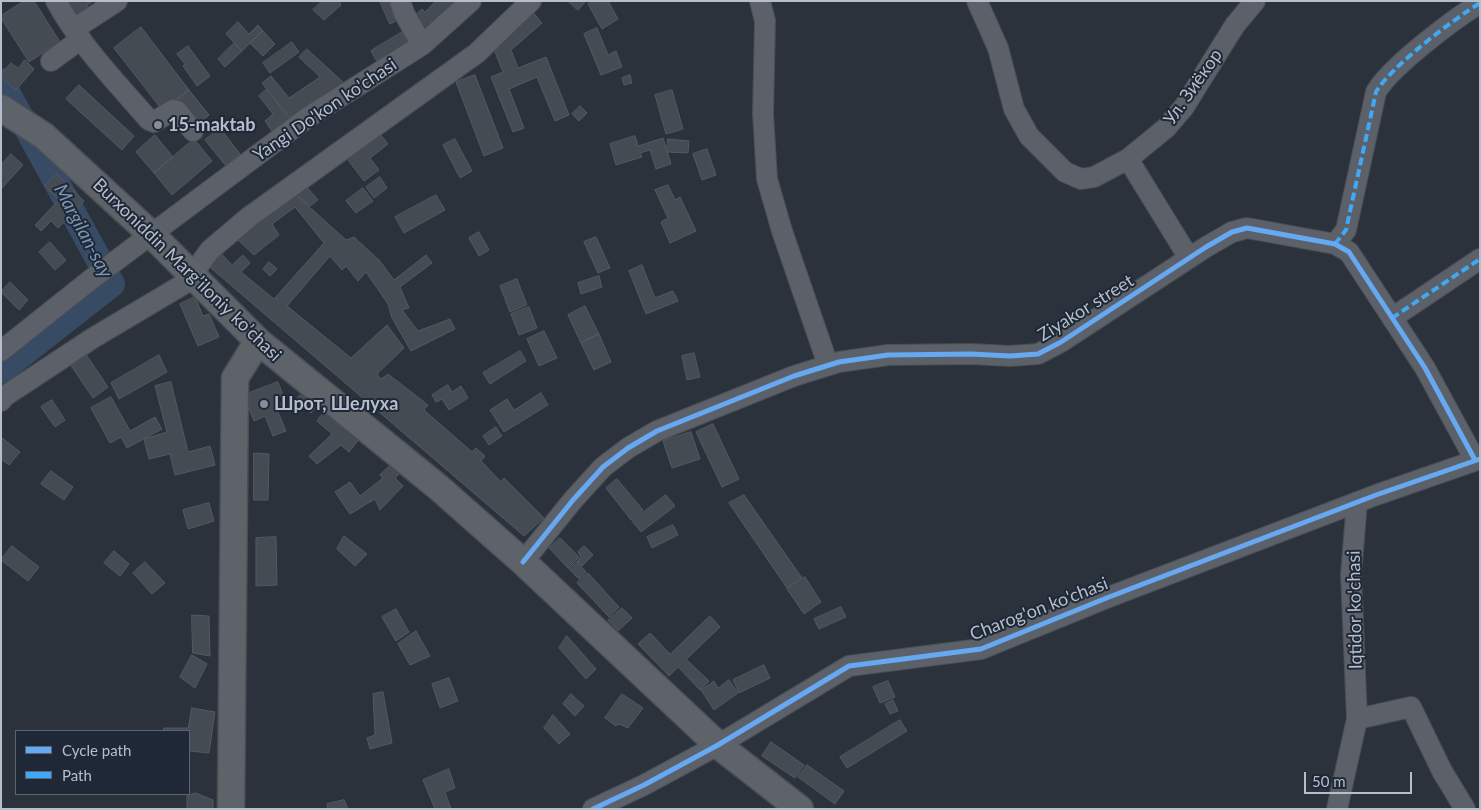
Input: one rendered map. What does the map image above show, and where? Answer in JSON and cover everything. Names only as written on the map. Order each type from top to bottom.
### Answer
[{"type":"main road","name":"Burxoniddin Marg’iloniy ko’chasi","points":[[1,108],[44,136],[152,235],[258,341],[438,487],[523,562],[718,745],[800,809]]},
{"type":"main road","points":[[231,809],[235,378],[258,341]]},
{"type":"street","points":[[56,1],[64,18],[149,120],[154,122],[170,112],[177,111],[194,130]]},
{"type":"street","points":[[51,61],[77,34],[117,1]]},
{"type":"street","points":[[400,1],[404,13],[422,45]]},
{"type":"street","name":"Yangi Do'kon ko'chasi","points":[[1,350],[94,277],[306,118],[422,45],[471,1]]},
{"type":"street","points":[[1,401],[5,396],[93,338],[194,278],[199,265],[210,250],[249,217],[477,53],[530,1]]},
{"type":"street","points":[[760,1],[765,21],[763,114],[767,179],[782,231],[828,365]]},
{"type":"street","name":"Ул. Зиёкор","points":[[977,1],[998,48],[1014,109],[1029,136],[1065,172],[1081,179],[1094,177],[1128,159],[1166,128],[1184,107],[1235,25],[1255,1]]},
{"type":"street","points":[[1477,460],[1424,368],[1349,252],[1336,244],[1346,230],[1376,92],[1380,84],[1404,61],[1464,13],[1480,3]]},
{"type":"street","points":[[1128,159],[1189,258]]},
{"type":"street","name":"Ziyakor street","points":[[523,562],[573,500],[603,467],[628,448],[657,431],[794,376],[839,362],[888,355],[971,354],[1010,356],[1038,354],[1061,342],[1232,232],[1247,228],[1336,244]]},
{"type":"street","points":[[1392,318],[1480,259]]},
{"type":"street","name":"Charog'on ko'chasi","points":[[593,809],[644,785],[718,745],[849,666],[981,649],[1109,597],[1357,502],[1477,460]]},
{"type":"street","name":"Iqtidor ko'chasi","points":[[1338,809],[1357,719],[1351,574],[1357,502]]},
{"type":"street","points":[[1357,719],[1411,707],[1442,771],[1465,809]]},
{"type":"building","points":[[24,1],[34,1],[60,42],[29,62],[1,18],[1,16]]},
{"type":"building","points":[[66,1],[93,1],[87,5],[90,11],[77,19]]},
{"type":"building","points":[[322,1],[339,1],[341,5],[324,20],[313,10]]},
{"type":"building","points":[[380,1],[392,1],[400,19],[390,24]]},
{"type":"building","points":[[436,1],[459,1],[425,34],[412,18],[422,9],[425,12]]},
{"type":"building","points":[[568,1],[586,1],[578,10]]},
{"type":"building","points":[[592,1],[608,1],[618,19],[602,29],[588,4]]},
{"type":"building","points":[[531,10],[542,23],[511,50],[518,68],[546,57],[569,115],[555,121],[537,77],[509,89],[524,128],[513,132],[491,77],[503,72],[492,44]]},
{"type":"building","points":[[238,22],[249,34],[258,25],[263,31],[242,51],[226,34]]},
{"type":"building","points":[[141,27],[189,90],[163,111],[114,48]]},
{"type":"building","points":[[597,28],[608,55],[616,51],[622,67],[601,75],[584,34]]},
{"type":"building","points":[[263,31],[275,44],[263,56],[250,43]]},
{"type":"building","points":[[402,32],[410,46],[379,65],[371,51]]},
{"type":"building","points":[[292,42],[299,52],[270,73],[263,63]]},
{"type":"building","points":[[234,43],[242,51],[225,67],[218,59]]},
{"type":"building","points":[[188,46],[210,76],[197,86],[177,54]]},
{"type":"building","points":[[307,49],[345,84],[292,121],[262,83],[271,76],[289,98],[320,77],[299,57]]},
{"type":"building","points":[[25,60],[34,69],[16,90],[1,77],[1,74],[11,63],[18,68]]},
{"type":"building","points":[[475,75],[503,148],[484,156],[456,82]]},
{"type":"building","points":[[630,75],[632,83],[624,85],[622,78]]},
{"type":"building","points":[[79,85],[134,136],[122,150],[66,99]]},
{"type":"building","points":[[267,89],[292,121],[274,134],[265,121],[273,114],[259,96]]},
{"type":"building","points":[[189,90],[209,115],[196,126],[176,100]]},
{"type":"building","points":[[672,90],[683,129],[666,134],[655,95]]},
{"type":"building","points":[[580,106],[587,113],[579,121],[572,114]]},
{"type":"building","points":[[220,128],[240,154],[226,166],[205,140]]},
{"type":"building","points":[[155,135],[173,157],[154,173],[136,152]]},
{"type":"building","points":[[381,135],[388,144],[370,158],[379,170],[364,181],[348,160]]},
{"type":"building","points":[[635,136],[638,146],[663,138],[671,164],[656,169],[650,150],[640,153],[642,157],[616,165],[610,144]]},
{"type":"building","points":[[194,139],[212,161],[172,195],[154,173]]},
{"type":"building","points":[[455,139],[472,171],[460,178],[443,145]]},
{"type":"building","points":[[668,139],[689,141],[688,153],[667,152]]},
{"type":"building","points":[[707,149],[716,175],[702,180],[693,154]]},
{"type":"building","points":[[11,154],[23,165],[1,189],[1,165]]},
{"type":"building","points":[[57,174],[84,201],[58,228],[51,221],[41,231],[35,225],[59,200],[45,186]]},
{"type":"building","points":[[380,177],[387,188],[374,198],[366,187]]},
{"type":"building","points":[[668,185],[675,200],[680,197],[696,231],[670,243],[661,222],[668,218],[655,190]]},
{"type":"building","points":[[307,187],[318,200],[310,206],[296,195]]},
{"type":"building","points":[[363,188],[373,201],[356,213],[346,201]]},
{"type":"building","points":[[296,195],[346,240],[354,237],[379,260],[394,280],[426,255],[432,263],[400,287],[409,308],[402,310],[418,331],[450,319],[455,329],[411,351],[392,318],[388,304],[366,272],[358,281],[346,266],[342,270],[330,256],[287,306],[351,358],[387,325],[404,348],[377,374],[381,379],[388,374],[428,405],[424,410],[472,452],[476,448],[485,456],[481,461],[501,482],[504,478],[544,518],[524,536],[205,263],[218,250],[232,265],[243,255],[250,263],[241,272],[274,299],[324,243],[295,207],[272,224],[279,235],[254,255],[236,238]]},
{"type":"building","points":[[436,195],[445,210],[404,233],[395,217]]},
{"type":"building","points":[[479,232],[489,250],[479,256],[469,238]]},
{"type":"building","points":[[596,237],[610,268],[598,273],[584,242]]},
{"type":"building","points":[[50,242],[66,260],[55,270],[39,252]]},
{"type":"building","points":[[269,262],[277,269],[270,276],[263,269]]},
{"type":"building","points":[[642,265],[655,298],[673,291],[678,301],[646,314],[629,271]]},
{"type":"building","points":[[599,276],[602,287],[581,294],[578,283]]},
{"type":"building","points":[[517,279],[527,305],[510,312],[500,286]]},
{"type":"building","points":[[10,282],[28,300],[19,310],[1,292]]},
{"type":"building","points":[[195,297],[203,316],[209,314],[219,337],[198,346],[180,304]]},
{"type":"building","points":[[585,306],[599,334],[581,343],[568,315]]},
{"type":"building","points":[[529,307],[537,328],[519,335],[511,314]]},
{"type":"building","points":[[544,331],[557,358],[539,366],[527,339]]},
{"type":"building","points":[[599,334],[611,362],[594,370],[581,343]]},
{"type":"building","points":[[520,351],[526,361],[490,384],[483,373]]},
{"type":"building","points":[[85,353],[108,387],[93,398],[70,364]]},
{"type":"building","points":[[694,353],[700,377],[687,380],[682,356]]},
{"type":"building","points":[[159,355],[167,372],[119,399],[111,383]]},
{"type":"building","points":[[171,382],[188,452],[210,446],[215,465],[175,475],[170,454],[149,459],[144,439],[167,432],[155,386]]},
{"type":"building","name":"Шрот, Шелуха","points":[[278,382],[283,395],[278,397],[283,410],[278,412],[286,431],[273,436],[265,416],[254,421],[244,395]]},
{"type":"building","points":[[448,385],[452,392],[461,386],[468,398],[449,410],[442,399],[436,402],[432,395]]},
{"type":"building","points":[[541,393],[548,405],[504,432],[490,410],[507,399],[514,410]]},
{"type":"building","points":[[301,394],[316,407],[311,413],[304,406],[300,410],[292,404]]},
{"type":"building","points":[[111,397],[130,431],[155,417],[162,429],[127,448],[121,437],[110,443],[91,408]]},
{"type":"building","points":[[52,400],[65,420],[55,427],[41,407]]},
{"type":"building","points":[[325,411],[360,438],[349,452],[341,445],[317,464],[309,456],[332,434],[317,421]]},
{"type":"building","points":[[713,424],[739,479],[722,487],[696,432]]},
{"type":"building","points":[[496,427],[502,436],[489,445],[483,436]]},
{"type":"building","points":[[691,432],[700,459],[672,468],[663,441]]},
{"type":"building","points":[[1,437],[20,452],[9,465],[1,459]]},
{"type":"building","points":[[254,453],[269,454],[268,500],[254,500]]},
{"type":"building","points":[[393,463],[402,471],[395,478],[403,486],[380,510],[375,499],[350,514],[335,492],[350,482],[360,496],[383,478],[380,475]]},
{"type":"building","points":[[51,471],[73,487],[64,500],[41,484]]},
{"type":"building","points":[[617,479],[643,510],[631,520],[606,488]]},
{"type":"building","points":[[666,495],[675,506],[641,532],[632,521]]},
{"type":"building","points":[[744,495],[802,578],[787,588],[729,503]]},
{"type":"building","points":[[209,503],[214,521],[188,529],[183,510]]},
{"type":"building","points":[[673,525],[678,535],[652,548],[647,537]]},
{"type":"building","points":[[344,536],[367,554],[355,566],[337,549]]},
{"type":"building","points":[[276,537],[277,585],[256,586],[256,538]]},
{"type":"building","points":[[560,538],[579,557],[568,568],[549,548]]},
{"type":"building","points":[[12,546],[39,567],[28,581],[1,560]]},
{"type":"building","points":[[584,546],[593,555],[582,566],[577,561],[581,557],[578,552]]},
{"type":"building","points":[[114,551],[129,564],[120,576],[104,563]]},
{"type":"building","points":[[145,562],[165,583],[152,594],[133,573]]},
{"type":"building","points":[[577,562],[586,572],[579,579],[569,569]]},
{"type":"building","points":[[588,573],[619,607],[609,617],[577,583]]},
{"type":"building","points":[[805,577],[821,602],[804,614],[787,589]]},
{"type":"building","points":[[841,607],[846,617],[819,629],[814,619]]},
{"type":"building","points":[[622,608],[632,618],[618,631],[608,620]]},
{"type":"building","points":[[396,609],[409,632],[396,641],[382,617]]},
{"type":"building","points":[[192,615],[209,616],[210,656],[193,653]]},
{"type":"building","points":[[710,616],[720,627],[669,676],[638,644],[650,633],[670,654]]},
{"type":"building","points":[[416,631],[430,656],[410,665],[398,644]]},
{"type":"building","points":[[567,636],[596,669],[586,679],[559,648]]},
{"type":"building","points":[[192,655],[207,664],[195,688],[180,677]]},
{"type":"building","points":[[687,660],[709,681],[700,690],[679,668]]},
{"type":"building","points":[[764,665],[770,678],[739,693],[733,680]]},
{"type":"building","points":[[449,678],[458,701],[440,708],[432,684]]},
{"type":"building","points":[[729,680],[738,693],[714,710],[701,690],[714,681],[718,688]]},
{"type":"building","points":[[888,681],[895,697],[880,703],[873,687]]},
{"type":"building","points":[[383,692],[392,743],[370,749],[367,738],[375,735],[373,694]]},
{"type":"building","points":[[571,694],[584,706],[575,716],[563,704]]},
{"type":"building","points":[[622,694],[643,708],[628,728],[619,724],[616,726],[605,718]]},
{"type":"building","points":[[893,700],[898,711],[890,714],[885,704]]},
{"type":"building","points":[[192,708],[215,712],[209,753],[190,751],[190,730],[163,730],[164,728],[188,728]]},
{"type":"building","points":[[553,715],[570,734],[559,744],[544,728]]},
{"type":"building","points":[[900,720],[907,731],[847,768],[840,757]]},
{"type":"building","points":[[771,742],[804,765],[795,778],[762,756]]},
{"type":"building","points":[[807,765],[844,791],[835,804],[798,777]]},
{"type":"building","points":[[449,769],[455,788],[445,792],[451,809],[435,809],[423,780]]},
{"type":"building","points":[[196,793],[213,800],[213,809],[187,809],[187,796]]},
{"type":"building","points":[[344,800],[348,809],[328,809],[327,804]]},
{"type":"waterway","name":"Margilan-say","points":[[1,81],[112,284],[1,371]]},
{"type":"marked path","points":[[1335,244],[1346,230],[1376,92],[1383,82],[1408,57],[1480,3]]},
{"type":"marked path","points":[[1392,318],[1480,259]]},
{"type":"cycle path","points":[[523,562],[573,500],[603,467],[628,448],[657,431],[794,376],[839,362],[888,355],[971,354],[1010,356],[1038,354],[1061,342],[1206,247],[1232,232],[1247,228],[1335,244],[1349,252],[1425,368],[1475,460]]},
{"type":"cycle path","points":[[593,809],[644,785],[718,745],[849,666],[981,649],[1109,597],[1376,495],[1480,459]]},
{"type":"place","name":"15-maktab","points":[[158,125]]},
{"type":"place","name":"Шрот, Шелуха","points":[[264,404]]}]
